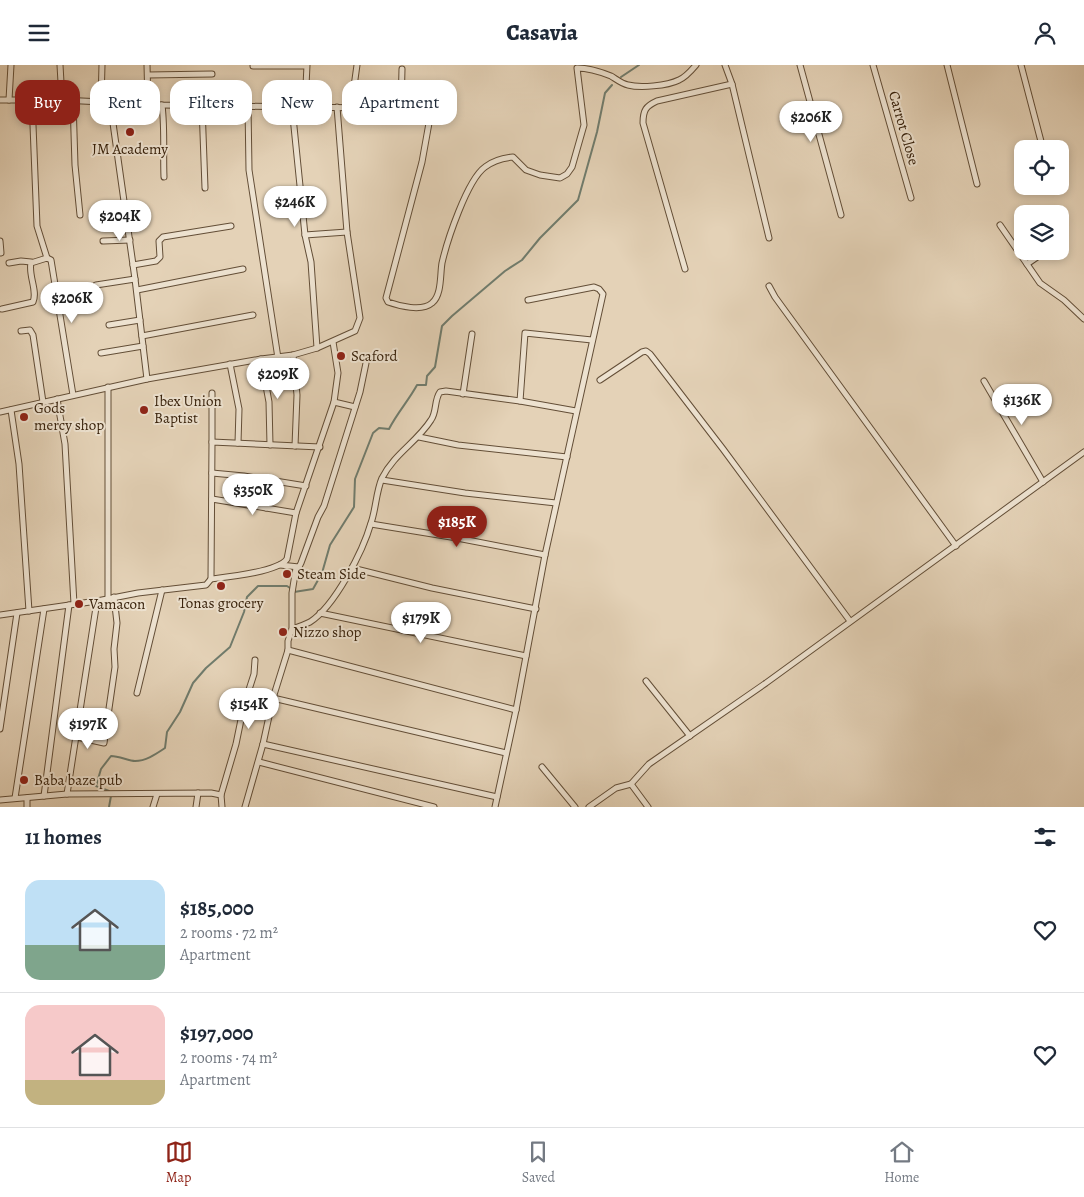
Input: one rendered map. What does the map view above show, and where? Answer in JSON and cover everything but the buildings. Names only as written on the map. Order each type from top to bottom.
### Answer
[{"type":"street","points":[[8,100],[11,65]]},
{"type":"street","points":[[60,65],[61,80]]},
{"type":"street","points":[[102,65],[102,80]]},
{"type":"street","points":[[147,65],[148,80]]},
{"type":"street","points":[[253,66],[306,65],[306,80]]},
{"type":"street","points":[[354,80],[356,65]]},
{"type":"street","points":[[429,125],[422,162],[386,298],[388,303],[419,308],[432,304],[437,296],[451,232],[469,188],[484,167],[500,159],[513,157],[526,170],[540,175],[560,178],[568,174],[572,167],[584,125],[576,68],[588,68],[609,75],[628,85],[654,86],[678,81],[696,65]]},
{"type":"street","points":[[725,65],[732,84],[769,238]]},
{"type":"street","points":[[800,65],[841,215]]},
{"type":"street","name":"Carrot Close","points":[[873,65],[911,198]]},
{"type":"street","points":[[947,65],[977,184]]},
{"type":"street","points":[[1021,65],[1041,140]]},
{"type":"street","points":[[402,69],[402,80]]},
{"type":"street","points":[[148,75],[212,75]]},
{"type":"street","points":[[685,269],[644,123],[643,113],[647,106],[657,101],[732,84]]},
{"type":"street","points":[[0,100],[15,100]]},
{"type":"street","points":[[164,177],[163,146],[165,131],[162,105],[170,105]]},
{"type":"street","points":[[332,107],[342,107]]},
{"type":"street","points":[[0,412],[147,379],[293,355],[333,342],[355,331],[360,318],[347,232],[337,107]]},
{"type":"street","points":[[33,125],[38,226],[47,258]]},
{"type":"street","points":[[74,125],[75,165],[80,215]]},
{"type":"street","points":[[113,125],[136,279],[147,379]]},
{"type":"street","points":[[203,125],[205,188]]},
{"type":"street","points":[[249,125],[250,170],[278,358]]},
{"type":"street","points":[[294,125],[305,235],[311,262],[317,348]]},
{"type":"street","points":[[1000,225],[1040,283],[1064,300],[1084,319]]},
{"type":"street","points":[[133,265],[156,261],[160,257],[159,241],[162,237],[231,226]]},
{"type":"street","points":[[305,235],[347,232]]},
{"type":"street","points":[[103,241],[130,240]]},
{"type":"street","points":[[0,241],[1,253]]},
{"type":"street","points":[[9,263],[31,262],[47,258],[52,260],[73,395]]},
{"type":"street","points":[[1027,264],[1033,260]]},
{"type":"street","points":[[2,309],[30,304],[34,301],[31,262]]},
{"type":"street","points":[[137,289],[243,269]]},
{"type":"street","points":[[96,285],[136,279]]},
{"type":"street","points":[[769,286],[775,297],[956,546]]},
{"type":"street","points":[[495,807],[516,710],[545,555],[603,294],[600,289],[594,287],[528,300]]},
{"type":"street","points":[[142,336],[253,315]]},
{"type":"street","points":[[109,325],[140,319]]},
{"type":"street","points":[[21,331],[30,330],[33,335],[44,402]]},
{"type":"street","points":[[520,401],[525,333],[592,340]]},
{"type":"street","points":[[463,394],[472,334]]},
{"type":"street","points":[[211,579],[259,571],[280,565],[287,559],[296,513],[334,402],[338,373],[333,342]]},
{"type":"street","points":[[101,353],[143,346]]},
{"type":"street","points":[[600,380],[642,352],[646,351],[650,354],[724,449],[850,621]]},
{"type":"street","points":[[293,355],[297,395],[295,445]]},
{"type":"street","points":[[261,359],[269,402],[270,445]]},
{"type":"street","points":[[245,807],[259,762],[273,698],[288,649],[288,641],[292,629],[292,593],[296,568],[301,563],[324,506],[360,392],[366,363]]},
{"type":"street","points":[[230,364],[239,409],[238,443]]},
{"type":"street","points":[[984,381],[1043,482]]},
{"type":"street","points":[[108,387],[108,599]]},
{"type":"street","points":[[292,629],[309,622],[320,613],[339,589],[352,568],[371,524],[382,480],[393,460],[419,437],[433,418],[440,392],[520,401],[576,411]]},
{"type":"street","points":[[0,615],[206,585],[211,579],[212,393]]},
{"type":"street","points":[[44,797],[72,605],[66,461],[57,399]]},
{"type":"street","points":[[334,402],[355,407]]},
{"type":"street","points":[[11,410],[19,464],[29,611]]},
{"type":"street","points":[[419,437],[458,445],[567,457]]},
{"type":"street","points":[[212,442],[320,447]]},
{"type":"street","points":[[589,807],[616,788],[631,784],[649,764],[763,685],[1084,452]]},
{"type":"street","points":[[212,473],[306,486]]},
{"type":"street","points":[[382,480],[465,493],[556,503]]},
{"type":"street","points":[[266,507],[268,494]]},
{"type":"street","points":[[212,499],[296,513]]},
{"type":"street","points":[[371,524],[545,555]]},
{"type":"street","points":[[280,565],[296,568]]},
{"type":"street","points":[[352,568],[432,588],[536,609]]},
{"type":"street","points":[[137,693],[162,590]]},
{"type":"street","points":[[77,737],[104,743],[115,667],[114,649],[117,623],[114,597]]},
{"type":"street","points":[[67,794],[97,601]]},
{"type":"street","points":[[15,798],[44,609]]},
{"type":"street","points":[[0,729],[17,613]]},
{"type":"street","points":[[320,613],[526,656]]},
{"type":"street","points":[[288,649],[516,710]]},
{"type":"street","points":[[222,807],[221,795],[254,674],[255,660]]},
{"type":"street","points":[[646,681],[690,736]]},
{"type":"street","points":[[273,698],[506,753]]},
{"type":"street","points":[[263,744],[497,797]]},
{"type":"street","points":[[259,762],[434,807]]},
{"type":"street","points":[[542,767],[574,807]]},
{"type":"street","points":[[631,784],[648,807]]},
{"type":"street","points":[[0,800],[67,794],[198,793],[221,795]]},
{"type":"street","points":[[196,807],[198,793]]},
{"type":"street","points":[[153,807],[157,794]]},
{"type":"street","points":[[27,798],[27,807]]},
{"type":"waterway","points":[[621,77],[639,65]]},
{"type":"waterway","points":[[294,592],[313,589],[322,573],[330,545],[354,507],[355,479],[373,433],[379,428],[389,429],[417,385],[426,385],[427,376],[435,367],[442,326],[505,271],[522,260],[540,238],[578,200],[597,132],[605,93],[612,85]]},
{"type":"waterway","points":[[109,807],[111,796],[109,791],[96,786],[101,769],[111,756],[139,761],[151,757],[165,748],[167,732],[180,712],[193,683],[206,668],[230,647],[244,612],[247,597],[258,586],[287,586],[290,588]]},
{"type":"place","name":"JM Academy","points":[[130,132]]},
{"type":"place","name":"Scaford","points":[[341,356]]},
{"type":"place","name":"Ibex Union Baptist","points":[[144,410]]},
{"type":"place","name":"Gods mercy shop","points":[[24,417]]},
{"type":"place","name":"Steam Side","points":[[287,574]]},
{"type":"place","name":"Tonas grocery","points":[[221,586]]},
{"type":"place","name":"Vamacon","points":[[79,604]]},
{"type":"place","name":"Nizzo shop","points":[[283,632]]},
{"type":"place","name":"Baba baze pub","points":[[24,780]]}]
